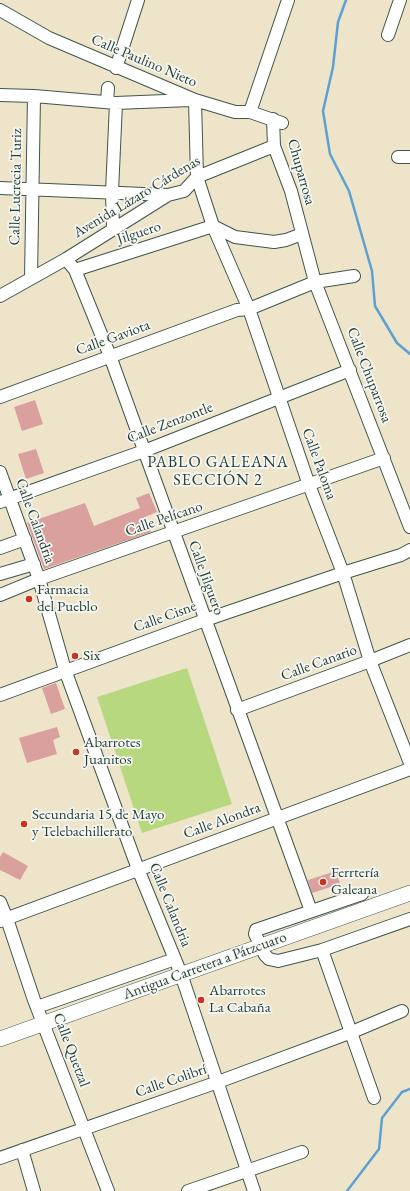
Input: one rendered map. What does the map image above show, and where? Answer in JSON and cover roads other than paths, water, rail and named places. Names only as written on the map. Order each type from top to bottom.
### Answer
[{"type":"main road","name":"Antigua Carretera a Pátzcuaro","points":[[0,1039],[410,893]]},
{"type":"street","points":[[116,68],[138,0]]},
{"type":"street","points":[[250,112],[288,0]]},
{"type":"street","points":[[388,35],[400,0]]},
{"type":"street","name":"Calle Paulino Nieto","points":[[0,10],[49,38],[116,68],[195,100],[235,112],[250,112],[278,121]]},
{"type":"street","points":[[108,88],[111,102],[113,228]]},
{"type":"street","points":[[0,95],[111,102],[195,100]]},
{"type":"street","name":"Calle Lucrecia Turiz","points":[[30,278],[34,96]]},
{"type":"street","name":"Calle Paloma","points":[[195,100],[197,177],[213,226],[278,398],[308,485],[343,572],[370,661],[410,763]]},
{"type":"street","name":"Chuparrosa","points":[[278,121],[274,146],[291,191],[302,234]]},
{"type":"street","name":"Avenida Lázaro Cárdenas","points":[[0,296],[66,259],[113,228],[168,195],[184,191],[197,177],[274,146]]},
{"type":"street","points":[[0,188],[168,195]]},
{"type":"street","points":[[213,226],[235,237],[274,242],[286,240],[302,234]]},
{"type":"street","name":"Jilguero","points":[[75,270],[213,226]]},
{"type":"street","name":"Calle Chuparrosa","points":[[302,234],[315,282],[410,527]]},
{"type":"street","name":"Calle Jilguero","points":[[66,259],[75,270],[110,356],[237,710],[278,817],[310,911]]},
{"type":"street","name":"Calle Gaviota","points":[[0,397],[244,306],[315,282],[354,276]]},
{"type":"street","name":"Calle Zenzontle","points":[[5,500],[144,451],[350,370]]},
{"type":"street","name":"Calle Pelícano","points":[[0,595],[384,458]]},
{"type":"street","name":"Calle Calandria","points":[[0,472],[5,500],[25,539],[34,564],[65,670],[138,869],[181,974],[254,1191]]},
{"type":"street","points":[[0,548],[25,539]]},
{"type":"street","name":"Calle Cisne","points":[[0,695],[205,620],[343,572],[401,555],[410,550]]},
{"type":"street","points":[[0,574],[34,564]]},
{"type":"street","name":"Calle Canario","points":[[237,710],[370,661],[410,644]]},
{"type":"street","name":"Calle Alondra","points":[[4,920],[410,769]]},
{"type":"street","points":[[362,894],[256,930],[255,934],[265,955],[269,959],[278,961],[322,950],[410,919]]},
{"type":"street","name":"Calle Quetzal","points":[[0,902],[4,920],[108,1191]]},
{"type":"street","points":[[322,950],[374,1098]]},
{"type":"street","points":[[37,1007],[175,959]]},
{"type":"street","name":"Calle Colibrí","points":[[0,1158],[218,1082],[352,1032],[402,1011]]},
{"type":"street","points":[[22,1150],[34,1191]]},
{"type":"street","points":[[188,1191],[302,1152]]},
{"type":"waterway","points":[[346,0],[338,22],[333,67],[323,111],[330,154],[349,191],[372,271],[375,306],[397,343],[410,354]]},
{"type":"waterway","points":[[347,1191],[379,1149],[382,1118],[402,1092],[410,1089]]},
{"type":"place","name":"Farmacia del Pueblo","points":[[29,599]]},
{"type":"place","name":"Six","points":[[75,656]]},
{"type":"place","name":"Abarrotes Juanitos","points":[[76,752]]},
{"type":"place","name":"Secundaria 15 de Mayo y Telebachillerato","points":[[24,824]]},
{"type":"place","name":"Ferrtería Galeana","points":[[323,882]]},
{"type":"place","name":"Abarrotes La Cabaña","points":[[201,1000]]},
{"type":"district","name":"PABLO GALEANA SECCIÓN 2","points":[[218,472]]}]
